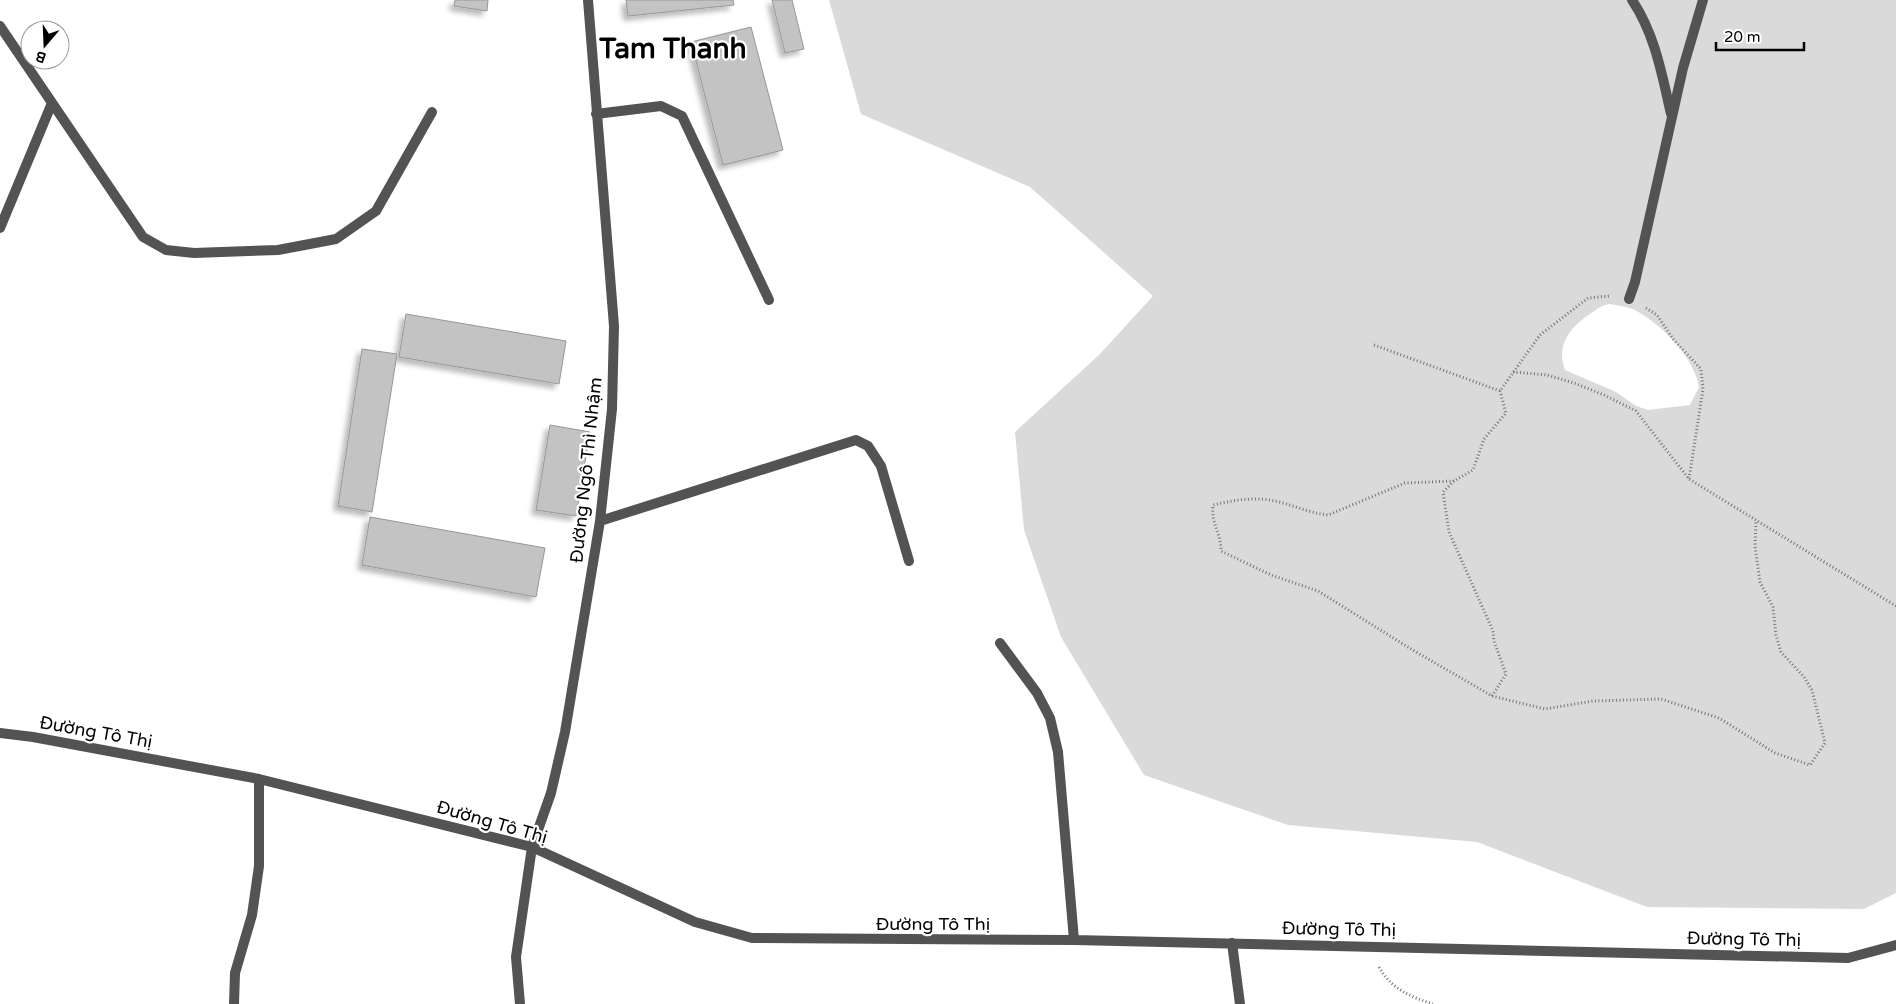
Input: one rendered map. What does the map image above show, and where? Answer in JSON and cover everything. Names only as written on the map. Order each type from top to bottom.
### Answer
[{"type":"street","name":"Đường Ngô Thì Nhậm","points":[[520,1004],[516,957],[532,847],[551,793],[565,732],[600,521],[612,409],[614,326],[588,0]]},
{"type":"street","points":[[1632,0],[1641,13],[1657,52],[1672,118]]},
{"type":"street","points":[[1629,299],[1635,282],[1683,68],[1699,20],[1703,0]]},
{"type":"street","points":[[0,26],[143,237],[166,250],[194,253],[278,250],[336,239],[376,212],[432,112]]},
{"type":"street","points":[[0,228],[52,103]]},
{"type":"street","points":[[596,114],[661,106],[682,116],[769,300]]},
{"type":"street","points":[[600,521],[856,440],[868,446],[881,466],[909,561]]},
{"type":"street","points":[[1000,643],[1037,693],[1050,718],[1058,752],[1074,940]]},
{"type":"street","name":"Đường Tô Thị","points":[[0,733],[33,737],[259,779],[532,847],[695,922],[752,938],[1074,940],[1848,958],[1896,945]]},
{"type":"street","points":[[234,1004],[234,973],[252,915],[259,866],[259,779]]},
{"type":"street","points":[[1232,943],[1240,1004]]},
{"type":"path","points":[[1492,696],[1506,674],[1494,641],[1494,631],[1449,532],[1443,492],[1454,481],[1473,470],[1484,439],[1506,413],[1500,391],[1512,372],[1540,335],[1588,298],[1623,295],[1658,315],[1673,339],[1701,369],[1703,389],[1689,480]]},
{"type":"path","points":[[1374,345],[1500,391]]},
{"type":"path","points":[[1512,372],[1547,375],[1574,383],[1636,411],[1689,480],[1896,606]]},
{"type":"path","points":[[1454,481],[1404,484],[1328,514],[1315,514],[1276,501],[1240,499],[1213,505],[1212,520],[1221,538],[1221,552],[1271,574],[1318,590],[1411,649],[1492,696],[1545,709],[1593,701],[1661,700],[1719,718],[1775,753],[1810,765],[1825,743],[1812,690],[1804,677],[1781,652],[1776,635],[1774,608],[1760,582],[1755,546],[1756,520]]},
{"type":"path","points":[[1369,946],[1383,974],[1404,994],[1433,1004]]},
{"type":"shaded area","points":[[829,0],[1896,0],[1896,893],[1864,909],[1647,907],[1477,842],[1288,825],[1144,775],[1061,637],[1024,530],[1015,432],[1100,354],[1153,296],[1030,187],[861,114]],"holes":[[[1610,304],[1633,309],[1650,319],[1668,335],[1685,355],[1696,376],[1699,387],[1690,405],[1648,410],[1636,406],[1616,392],[1565,370],[1562,352],[1567,336],[1585,317],[1599,308]]]},
{"type":"building","points":[[455,0],[488,0],[487,11],[454,6]]},
{"type":"building","points":[[626,0],[733,0],[734,5],[628,16]]},
{"type":"building","points":[[772,0],[792,0],[804,49],[785,53]]},
{"type":"building","points":[[751,27],[783,150],[723,165],[691,42]]},
{"type":"building","points":[[406,314],[566,341],[559,384],[399,357]]},
{"type":"building","points":[[362,349],[397,354],[372,512],[338,506]]},
{"type":"building","points":[[550,425],[590,432],[576,516],[536,510]]},
{"type":"building","points":[[370,517],[545,548],[536,597],[362,565]]},
{"type":"district","name":"Tam Thanh","points":[[673,48]]}]
